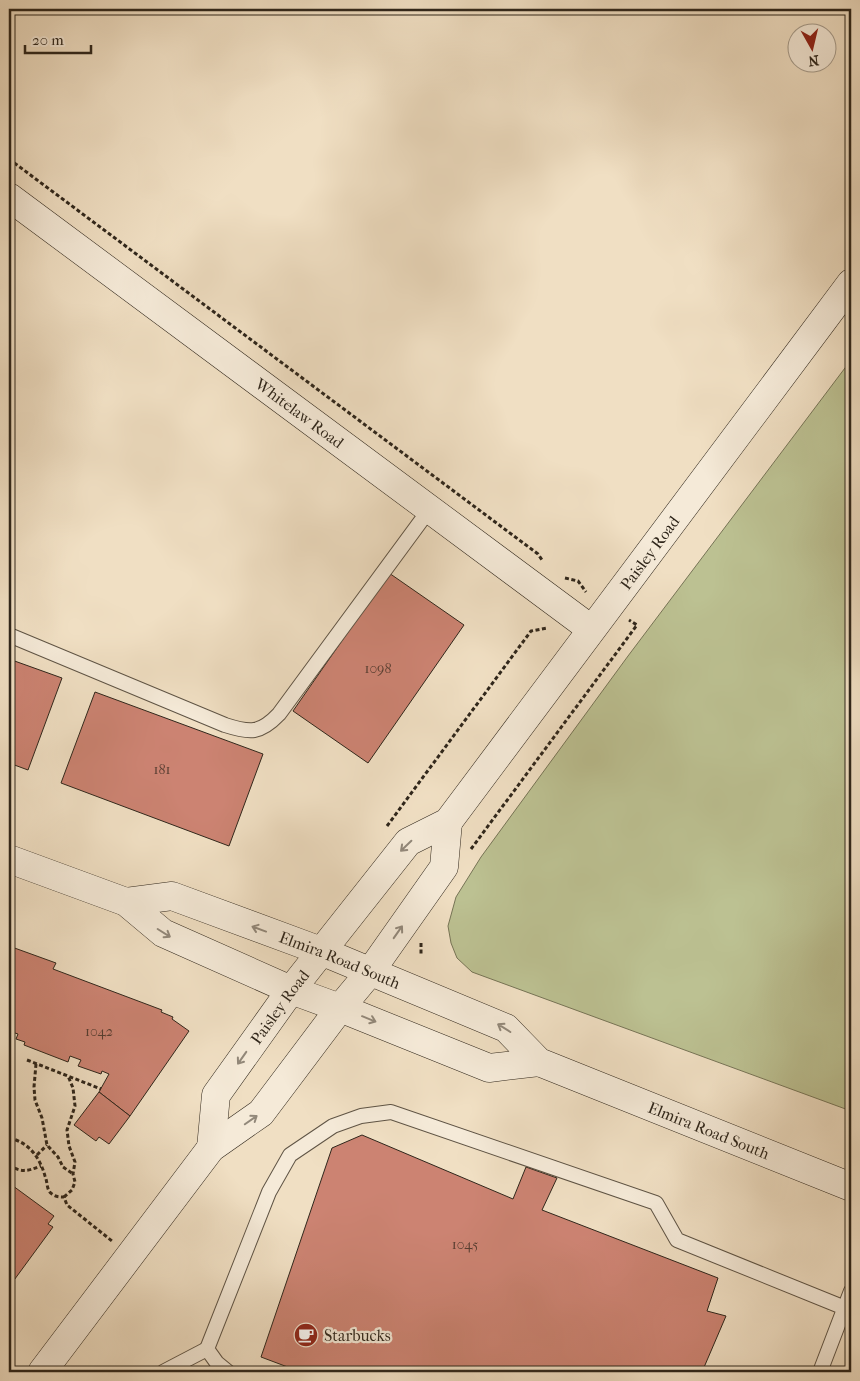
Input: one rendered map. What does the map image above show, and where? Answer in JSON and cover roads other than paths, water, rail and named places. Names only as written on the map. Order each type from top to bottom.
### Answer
[{"type":"main road","name":"Whitelaw Road","points":[[9,197],[591,629]]},
{"type":"main road","name":"Paisley Road","points":[[211,1148],[216,1096],[291,990],[408,842],[448,822],[851,283]]},
{"type":"main road","points":[[42,1372],[211,1148],[261,1113],[340,1008],[370,972],[444,867],[448,822]]},
{"type":"main road","name":"Elmira Road South","points":[[9,859],[126,902],[162,934],[291,990],[488,1068],[539,1062]]},
{"type":"main road","name":"Elmira Road South","points":[[126,902],[172,896],[321,952],[506,1028],[539,1062],[851,1187]]},
{"type":"lane","points":[[9,635],[225,725],[243,731],[263,728],[279,714],[429,510]]},
{"type":"lane","points":[[163,1372],[207,1349],[268,1192],[290,1156],[333,1126],[361,1116],[391,1112],[656,1203],[678,1240],[845,1308]]},
{"type":"lane","points":[[820,1372],[851,1291]]},
{"type":"lane","points":[[207,1349],[217,1363],[228,1372]]},
{"type":"place","name":"Starbucks","points":[[306,1335]]}]
